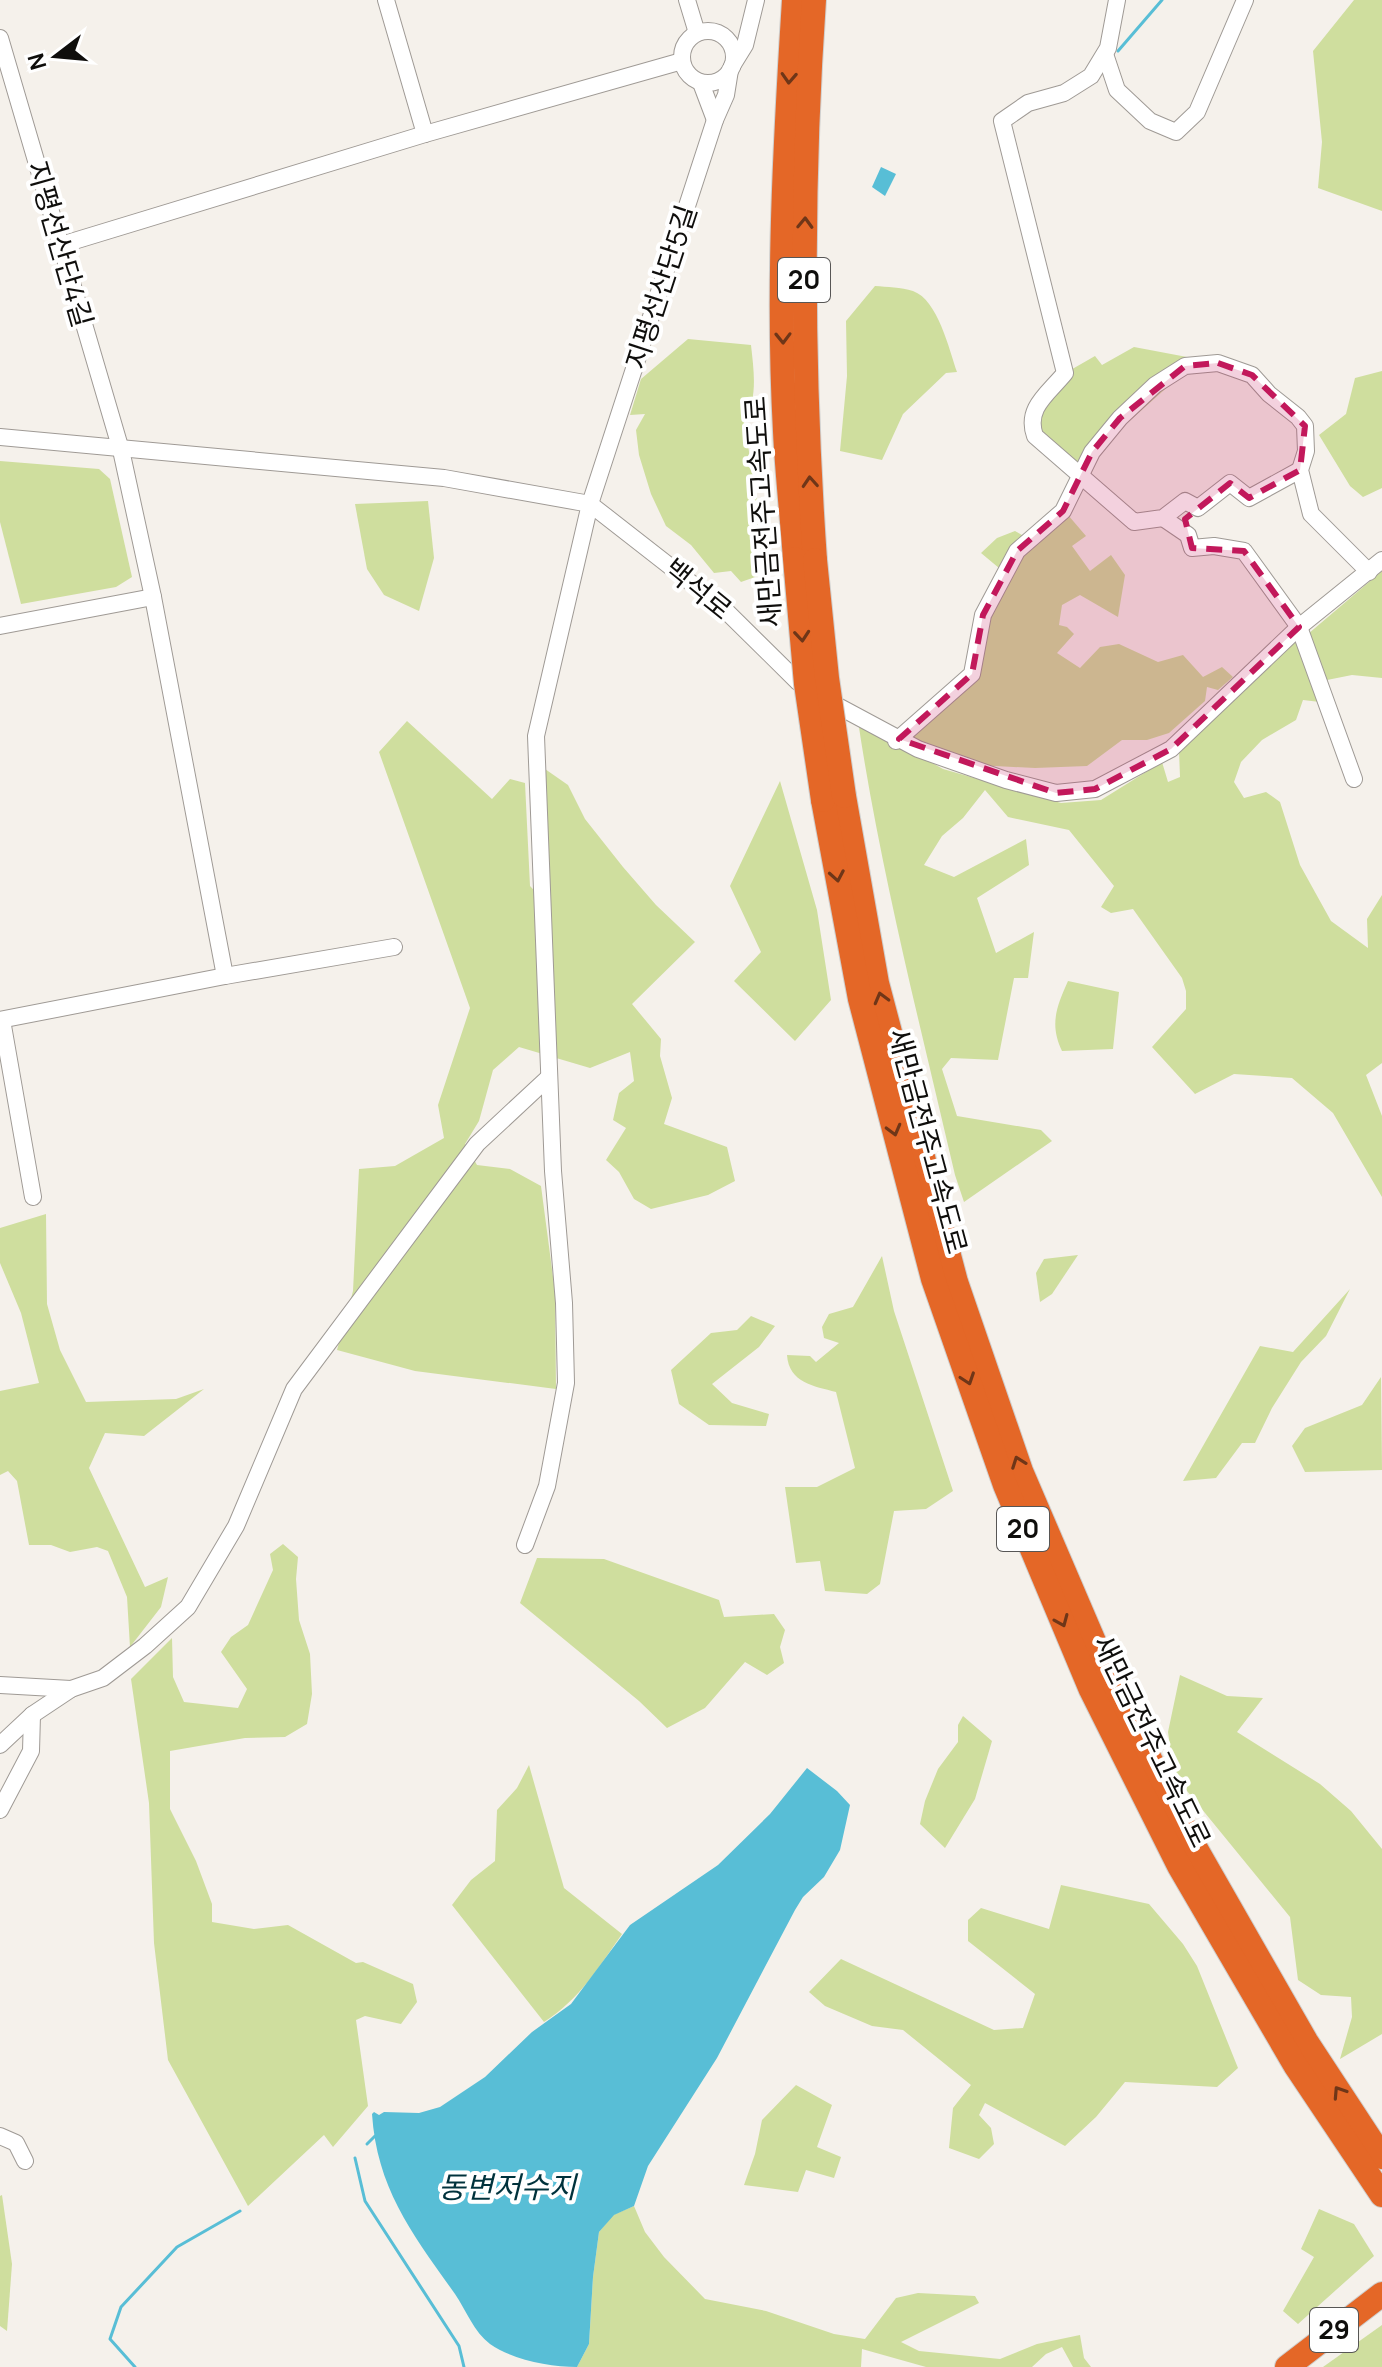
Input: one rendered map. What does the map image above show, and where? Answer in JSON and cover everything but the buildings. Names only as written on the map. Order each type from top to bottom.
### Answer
[{"type":"highway","name":"새만금전주고속도로","points":[[794,0],[784,181],[782,322],[785,430],[805,559]]},
{"type":"highway","name":"새만금전주고속도로","points":[[814,0],[804,263],[809,469],[805,559],[806,684],[877,983],[956,1282],[1021,1471],[1111,1681],[1187,1833],[1306,2041],[1382,2157]]},
{"type":"highway","name":"새만금전주고속도로","points":[[834,798],[860,999],[933,1279],[1005,1485],[1091,1690],[1179,1866],[1295,2065],[1382,2195]]},
{"type":"highway","name":"29","points":[[1287,2367],[1382,2294]]},
{"type":"highway","name":"29","points":[[1309,2367],[1382,2308]]},
{"type":"street","points":[[386,0],[425,134]]},
{"type":"street","points":[[687,0],[697,33]]},
{"type":"street","name":"지평선산단5길","points":[[525,1545],[547,1486],[566,1383],[564,1303],[553,1171],[536,736],[590,504],[715,120],[726,95],[731,68],[745,45],[756,0]]},
{"type":"street","points":[[1117,0],[1108,48],[1091,76],[1064,93],[1028,103],[1002,121],[1065,373],[1032,413],[1031,425],[1035,436],[1134,522],[1163,518],[1185,501],[1198,508],[1230,483],[1249,498],[1300,470]]},
{"type":"street","points":[[1105,54],[1117,90],[1150,121],[1176,132],[1197,112],[1245,0]]},
{"type":"street","points":[[715,120],[701,83],[686,72],[682,61],[683,47],[697,33],[717,33],[752,21]]},
{"type":"street","points":[[701,83],[721,80],[731,68],[731,47],[717,33]]},
{"type":"street","name":"지평선산단4길","points":[[0,38],[121,450],[153,597],[225,976]]},
{"type":"street","points":[[61,245],[425,134],[682,61]]},
{"type":"street","points":[[897,740],[972,674],[983,615],[1017,551],[1063,511],[1092,452],[1120,418],[1155,385],[1185,366],[1218,363],[1252,375],[1305,426],[1306,451],[1300,470],[1311,514],[1369,572]]},
{"type":"street","name":"백석로","points":[[0,437],[444,478],[590,504],[722,607],[798,682],[897,740],[1006,780],[1056,793],[1095,789],[1171,749],[1299,627],[1382,560]]},
{"type":"street","points":[[1163,518],[1188,535],[1192,548],[1214,546],[1244,551],[1299,627],[1354,779]]},
{"type":"street","points":[[0,626],[153,597]]},
{"type":"street","points":[[33,1197],[1,1020],[394,947]]},
{"type":"street","points":[[0,1745],[32,1715],[71,1689],[103,1678],[188,1607],[236,1526],[294,1389],[477,1144],[549,1077]]},
{"type":"street","points":[[0,1685],[71,1689]]},
{"type":"street","points":[[0,1810],[31,1751],[32,1715]]},
{"type":"street","points":[[0,2136],[16,2143],[25,2161]]},
{"type":"highlighted area","points":[[1218,363],[1252,375],[1305,426],[1300,470],[1249,498],[1230,483],[1185,519],[1192,548],[1244,551],[1299,627],[1171,749],[1095,789],[1056,793],[899,739],[972,674],[983,615],[1017,551],[1063,511],[1092,452],[1120,418],[1185,366]]},
{"type":"green space","points":[[1354,0],[1382,0],[1382,211],[1318,188],[1322,142],[1313,51]]},
{"type":"green space","points":[[875,286],[913,291],[922,296],[936,315],[957,372],[946,373],[903,414],[882,460],[840,451],[847,376],[846,321]]},
{"type":"green space","points":[[688,339],[751,345],[753,395],[744,422],[767,558],[758,576],[741,582],[731,571],[714,573],[691,545],[666,526],[651,494],[639,455],[636,430],[645,414],[630,415],[641,379]]},
{"type":"green space","points":[[1134,347],[1187,357],[1182,374],[1078,467],[1027,419],[1041,387],[1095,356],[1102,365]]},
{"type":"green space","points":[[1382,371],[1382,488],[1363,497],[1350,486],[1319,435],[1346,414],[1355,378]]},
{"type":"green space","points":[[0,461],[99,469],[110,479],[132,577],[116,587],[21,604],[0,522]]},
{"type":"green space","points":[[428,501],[434,558],[419,611],[384,595],[367,569],[355,504]]},
{"type":"green space","points":[[1068,515],[1086,536],[1072,546],[1090,571],[1111,555],[1125,575],[1118,617],[1080,595],[1062,605],[1059,625],[1067,627],[1074,634],[1057,653],[1080,668],[1100,647],[1119,644],[1158,662],[1183,655],[1203,677],[1222,667],[1233,677],[1218,690],[1207,687],[1205,701],[1169,733],[1147,740],[1122,740],[1087,766],[1035,768],[976,765],[909,738],[975,675],[999,568],[981,553],[997,538],[1015,531],[1032,541]]},
{"type":"green space","points":[[1382,571],[1382,678],[1352,675],[1327,680],[1308,634]]},
{"type":"green space","points":[[1297,639],[1320,702],[1303,700],[1296,720],[1262,740],[1241,762],[1234,782],[1244,798],[1266,792],[1280,802],[1300,865],[1331,921],[1368,948],[1367,919],[1382,895],[1382,1063],[1366,1075],[1382,1116],[1382,1197],[1333,1113],[1292,1078],[1234,1074],[1195,1094],[1152,1047],[1186,1009],[1182,978],[1133,909],[1111,913],[1101,907],[1114,886],[1069,830],[1008,817],[985,790],[963,818],[942,836],[924,865],[954,877],[1026,839],[1029,865],[977,898],[996,953],[1034,932],[1028,978],[1014,978],[998,1060],[951,1058],[942,1069],[957,1116],[1041,1130],[1052,1141],[964,1202],[902,949],[858,721],[943,769],[1061,803],[1101,800],[1162,762],[1168,782],[1180,777],[1179,751]]},
{"type":"green space","points":[[407,721],[492,799],[510,779],[525,783],[530,886],[551,908],[545,769],[568,785],[585,819],[623,867],[656,905],[695,942],[632,1004],[661,1039],[660,1056],[672,1098],[664,1124],[727,1147],[735,1181],[708,1195],[651,1209],[634,1199],[619,1172],[606,1160],[626,1128],[613,1120],[619,1093],[634,1081],[630,1052],[590,1068],[519,1047],[493,1070],[479,1121],[465,1144],[477,1165],[510,1169],[541,1186],[555,1292],[556,1389],[415,1371],[337,1350],[353,1291],[359,1169],[395,1166],[444,1138],[438,1105],[470,1008],[379,752]]},
{"type":"green space","points":[[780,781],[817,910],[831,1000],[795,1041],[734,981],[761,952],[730,886]]},
{"type":"green space","points":[[1068,981],[1119,992],[1113,1049],[1062,1051],[1055,1024]]},
{"type":"green space","points":[[46,1214],[47,1304],[60,1350],[86,1402],[176,1399],[204,1389],[144,1436],[105,1433],[89,1468],[145,1587],[168,1577],[161,1607],[130,1647],[127,1597],[108,1551],[97,1547],[70,1552],[51,1545],[29,1545],[17,1481],[8,1471],[0,1475],[0,1391],[39,1383],[21,1313],[0,1263],[0,1228]]},
{"type":"green space","points":[[1078,1255],[1052,1294],[1040,1302],[1036,1273],[1044,1259]]},
{"type":"green space","points":[[882,1256],[894,1311],[953,1491],[926,1509],[894,1511],[880,1584],[867,1594],[825,1591],[820,1561],[796,1563],[785,1487],[817,1487],[855,1468],[836,1392],[804,1382],[792,1372],[787,1355],[810,1356],[816,1362],[839,1343],[824,1338],[822,1327],[829,1314],[853,1307]]},
{"type":"green space","points":[[1350,1289],[1326,1336],[1301,1362],[1272,1408],[1255,1443],[1242,1443],[1216,1478],[1183,1481],[1260,1346],[1293,1352]]},
{"type":"green space","points":[[751,1316],[775,1326],[759,1347],[712,1384],[732,1403],[769,1414],[766,1426],[709,1425],[679,1404],[671,1370],[711,1333],[737,1330]]},
{"type":"green space","points":[[1381,1377],[1382,1470],[1305,1472],[1292,1446],[1305,1428],[1362,1405]]},
{"type":"green space","points":[[283,1544],[298,1557],[299,1620],[310,1654],[312,1694],[307,1724],[285,1737],[245,1738],[170,1751],[170,1809],[196,1861],[212,1904],[212,1922],[254,1929],[288,1925],[356,1963],[363,1962],[413,1984],[417,2002],[401,2024],[365,2016],[356,2020],[368,2106],[333,2147],[324,2135],[248,2206],[168,2060],[154,1943],[149,1803],[131,1679],[172,1638],[173,1677],[184,1702],[238,1708],[247,1689],[221,1652],[231,1637],[248,1625],[273,1570],[270,1554]]},
{"type":"green space","points":[[537,1558],[604,1559],[719,1600],[724,1617],[774,1614],[785,1630],[780,1647],[784,1663],[767,1675],[745,1662],[705,1708],[667,1728],[639,1701],[520,1603]]},
{"type":"green space","points":[[1180,1675],[1227,1696],[1263,1698],[1237,1732],[1320,1784],[1351,1811],[1382,1849],[1382,2034],[1340,2059],[1352,2017],[1351,1997],[1321,1995],[1298,1980],[1290,1917],[1174,1775],[1168,1732]]},
{"type":"green space","points":[[963,1716],[992,1741],[975,1799],[945,1848],[920,1824],[925,1801],[938,1769],[958,1742],[958,1725]]},
{"type":"green space","points":[[529,1765],[564,1888],[622,1934],[578,1993],[544,2022],[452,1905],[471,1880],[495,1861],[497,1810],[517,1788]]},
{"type":"green space","points":[[1061,1885],[1149,1904],[1197,1966],[1238,2068],[1217,2087],[1125,2082],[1096,2117],[1065,2146],[985,2103],[979,2115],[991,2128],[994,2144],[979,2159],[949,2148],[953,2108],[971,2085],[903,2030],[872,2026],[825,2006],[809,1992],[841,1959],[994,2030],[1023,2028],[1035,1994],[968,1941],[968,1920],[981,1908],[1049,1929]]},
{"type":"green space","points":[[796,2085],[832,2105],[817,2147],[841,2157],[834,2178],[806,2170],[798,2192],[744,2185],[762,2120]]},
{"type":"green space","points":[[2,2195],[12,2264],[7,2331],[0,2326]]},
{"type":"green space","points":[[634,2206],[645,2232],[664,2257],[705,2299],[766,2311],[834,2334],[865,2339],[896,2298],[918,2293],[975,2296],[979,2303],[901,2342],[919,2351],[1000,2359],[1037,2344],[1080,2335],[1084,2358],[1091,2367],[1073,2367],[1062,2347],[1046,2354],[1032,2367],[926,2367],[862,2349],[861,2367],[577,2367],[589,2344],[599,2232],[613,2215]]},
{"type":"green space","points":[[1319,2209],[1354,2224],[1374,2256],[1298,2324],[1283,2311],[1314,2257],[1301,2249]]},
{"type":"green space","points":[[1382,2325],[1382,2367],[1323,2367]]},
{"type":"water","points":[[881,167],[896,174],[885,196],[872,187]]},
{"type":"water","name":"동변저수지","points":[[807,1768],[850,1805],[840,1850],[824,1877],[803,1897],[795,1910],[717,2058],[648,2166],[634,2206],[614,2215],[599,2232],[589,2344],[577,2367],[532,2362],[499,2350],[484,2339],[475,2327],[400,2210],[381,2165],[372,2114],[419,2113],[440,2107],[485,2077],[532,2032],[571,2004],[630,1925],[718,1865],[770,1814]]},
{"type":"waterway","points":[[1118,51],[1162,0]]},
{"type":"waterway","points":[[367,2144],[375,2136]]},
{"type":"waterway","points":[[355,2158],[365,2201],[459,2346],[464,2367]]},
{"type":"waterway","points":[[135,2367],[110,2339],[121,2307],[177,2247],[240,2211]]}]
